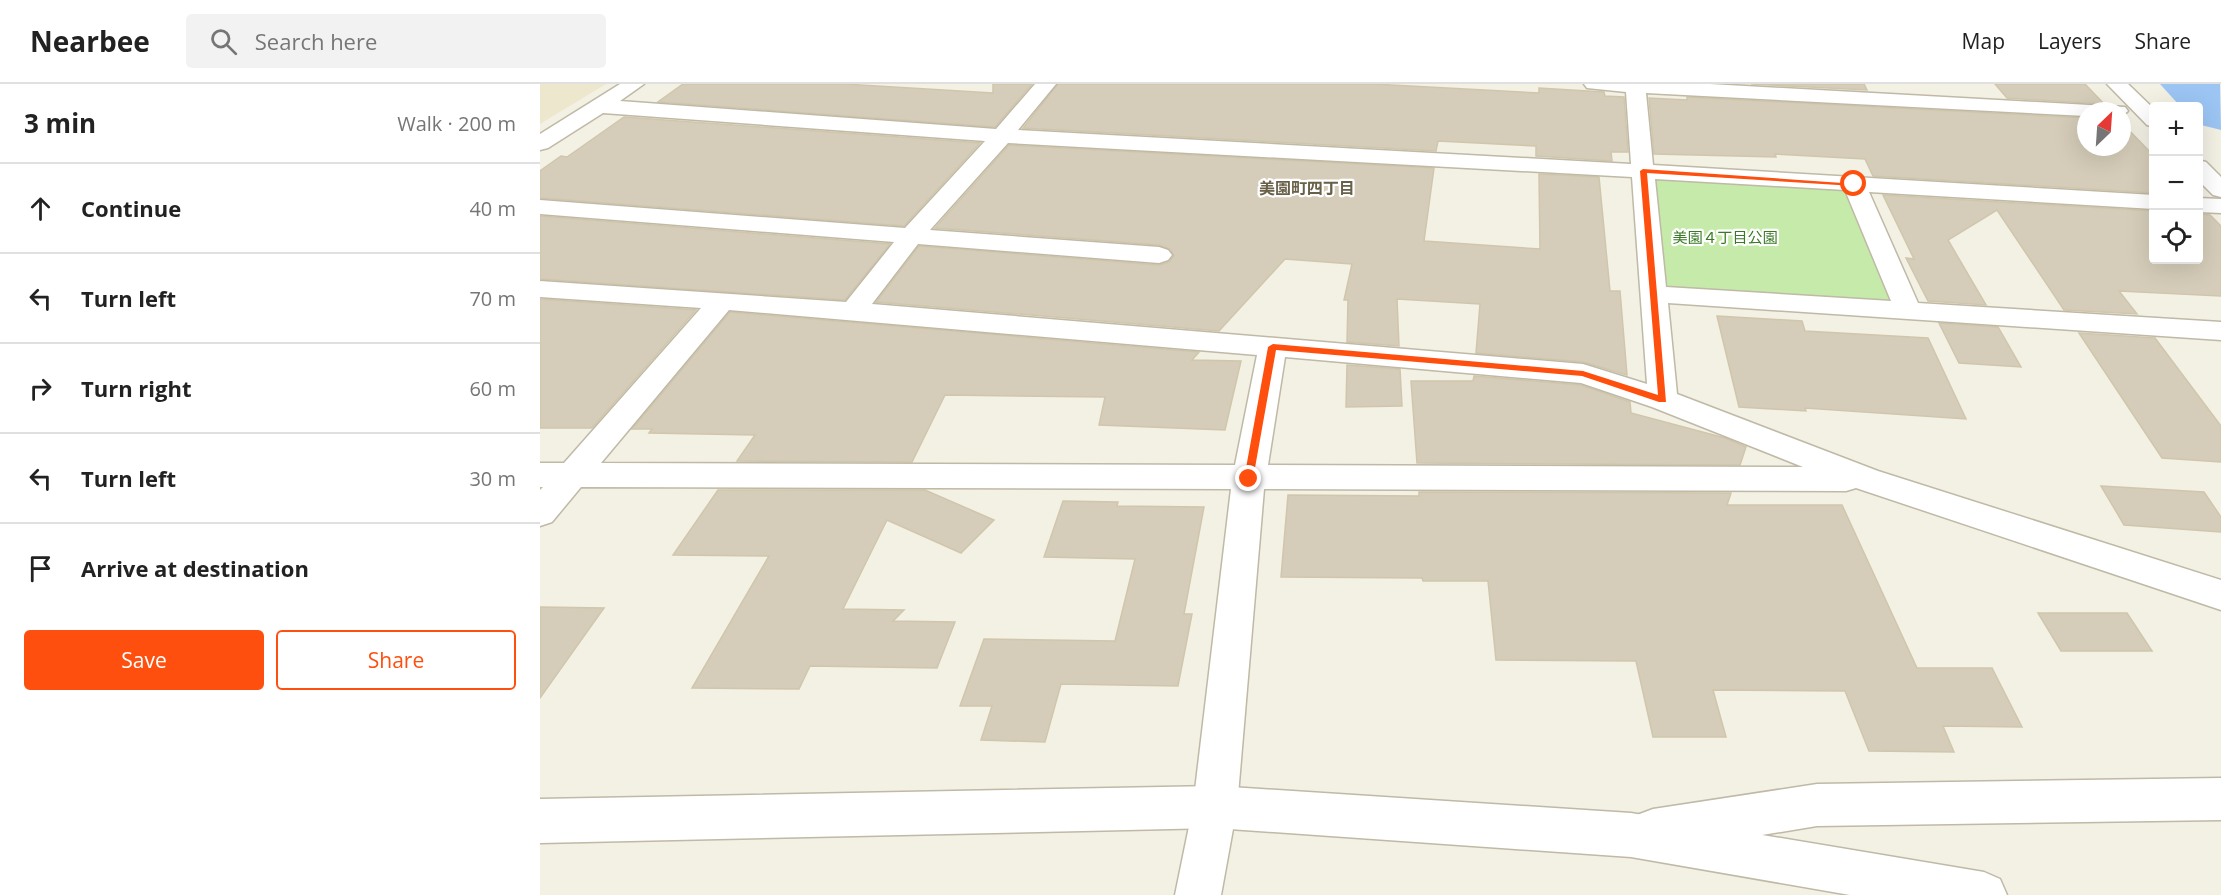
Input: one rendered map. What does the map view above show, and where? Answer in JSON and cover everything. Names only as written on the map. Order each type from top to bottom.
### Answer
[{"type":"street","points":[[540,143],[634,84]]},
{"type":"street","points":[[853,311],[912,235],[1046,84]]},
{"type":"street","points":[[1594,84],[2077,109]]},
{"type":"street","points":[[2118,84],[2149,117]]},
{"type":"street","points":[[1636,85],[1662,400]]},
{"type":"street","points":[[598,106],[1002,136],[2149,202]]},
{"type":"street","points":[[2131,113],[2149,117]]},
{"type":"street","points":[[2203,171],[2221,190]]},
{"type":"street","points":[[1854,184],[1908,310]]},
{"type":"street","points":[[2203,205],[2221,206]]},
{"type":"street","points":[[540,207],[1159,255]]},
{"type":"street","points":[[540,289],[853,311],[1583,374],[1662,400],[1866,479],[2221,595]]},
{"type":"street","points":[[1655,294],[1908,310],[2216,337]]},
{"type":"street","points":[[540,513],[556,475],[721,303]]},
{"type":"street","points":[[1198,895],[1215,807],[1249,479],[1273,347]]},
{"type":"street","points":[[556,475],[1249,479],[1866,479]]},
{"type":"street","points":[[1630,835],[1817,805],[2221,799]]},
{"type":"street","points":[[540,821],[1215,807],[1630,835],[1984,895]]},
{"type":"shaded area","points":[[540,84],[606,84],[540,124]]},
{"type":"green space","name":"美園４丁目公園","points":[[1643,171],[1854,184],[1908,310],[1655,294]]},
{"type":"building","points":[[683,84],[844,84],[993,93],[993,84],[1032,84],[995,127],[658,102]]},
{"type":"building","points":[[1058,84],[1373,84],[1539,93],[1539,88],[1604,92],[1605,96],[1624,97],[1628,152],[1611,152],[1612,161],[1536,156],[1536,146],[1438,141],[1436,151],[1023,128]]},
{"type":"building","points":[[1751,84],[1864,84],[1867,90]]},
{"type":"building","points":[[1995,84],[2085,84],[2102,102],[2077,102],[2007,98]]},
{"type":"building","points":[[1687,97],[2077,118],[2077,156],[2131,156],[2131,132],[2149,151],[2149,193],[1873,176],[1865,159],[1775,154],[1776,157],[1654,154],[1649,98],[1687,100]]},
{"type":"building","points":[[624,117],[980,143],[904,226],[540,198],[540,171],[561,156],[567,157]]},
{"type":"building","points":[[1009,145],[1434,168],[1424,241],[1540,249],[1539,174],[1599,177],[1610,291],[1620,291],[1627,375],[1583,362],[1476,353],[1480,304],[1397,299],[1399,346],[1347,342],[1348,300],[1344,300],[1352,264],[1285,259],[1219,331],[876,302],[919,246],[1159,265],[1169,262],[1174,256],[1170,249],[1159,245],[935,228]]},
{"type":"building","points":[[1883,195],[2149,211],[2149,264],[2203,264],[2203,214],[2210,215],[2221,226],[2221,296],[2119,291],[2137,314],[2064,310],[1997,210],[1948,240],[1986,305],[1928,301],[1906,258],[1914,259]]},
{"type":"building","points":[[540,216],[890,244],[845,300],[540,279]]},
{"type":"building","points":[[540,299],[696,310],[592,428],[540,428]]},
{"type":"building","points":[[730,312],[1199,352],[1192,360],[1241,361],[1225,430],[1099,425],[1105,397],[945,395],[912,462],[737,461],[755,435],[649,433],[652,429],[632,429]]},
{"type":"building","points":[[1717,316],[1802,321],[1805,331],[1928,338],[1966,419],[1805,408],[1806,411],[1739,407]]},
{"type":"building","points":[[1939,323],[1998,327],[2021,367],[1959,363]]},
{"type":"building","points":[[2079,333],[2155,338],[2221,426],[2221,462],[2162,458]]},
{"type":"building","points":[[1347,365],[1400,369],[1402,406],[1346,407]]},
{"type":"building","points":[[1474,376],[1581,385],[1630,402],[1631,413],[1725,438],[1746,447],[1740,465],[1417,463],[1411,381],[1473,381]]},
{"type":"building","points":[[2101,486],[2204,492],[2221,517],[2221,532],[2124,525]]},
{"type":"building","points":[[718,490],[925,490],[994,520],[961,553],[887,520],[843,609],[904,610],[893,621],[955,622],[937,668],[810,666],[799,689],[692,688],[769,556],[673,555]]},
{"type":"building","points":[[1419,492],[1731,493],[1727,505],[1842,505],[1917,668],[1992,668],[2022,727],[1943,726],[1954,752],[1869,751],[1845,691],[1713,690],[1726,737],[1653,737],[1636,661],[1496,660],[1488,581],[1281,577],[1288,495],[1419,496]]},
{"type":"building","points":[[1063,501],[1118,502],[1117,506],[1204,507],[1184,614],[1192,614],[1178,686],[1061,684],[1045,742],[981,740],[992,706],[960,706],[984,639],[1115,641],[1135,559],[1044,557]]},
{"type":"building","points":[[540,607],[604,608],[540,698]]},
{"type":"building","points":[[2038,613],[2127,613],[2152,651],[2061,651]]},
{"type":"waterway","points":[[2187,84],[2221,113]]},
{"type":"district","name":"美園町四丁目","points":[[1307,188]]},
{"type":"route","points":[[1249,479],[1273,347],[1583,374],[1662,400],[1643,171],[1854,184]]}]
